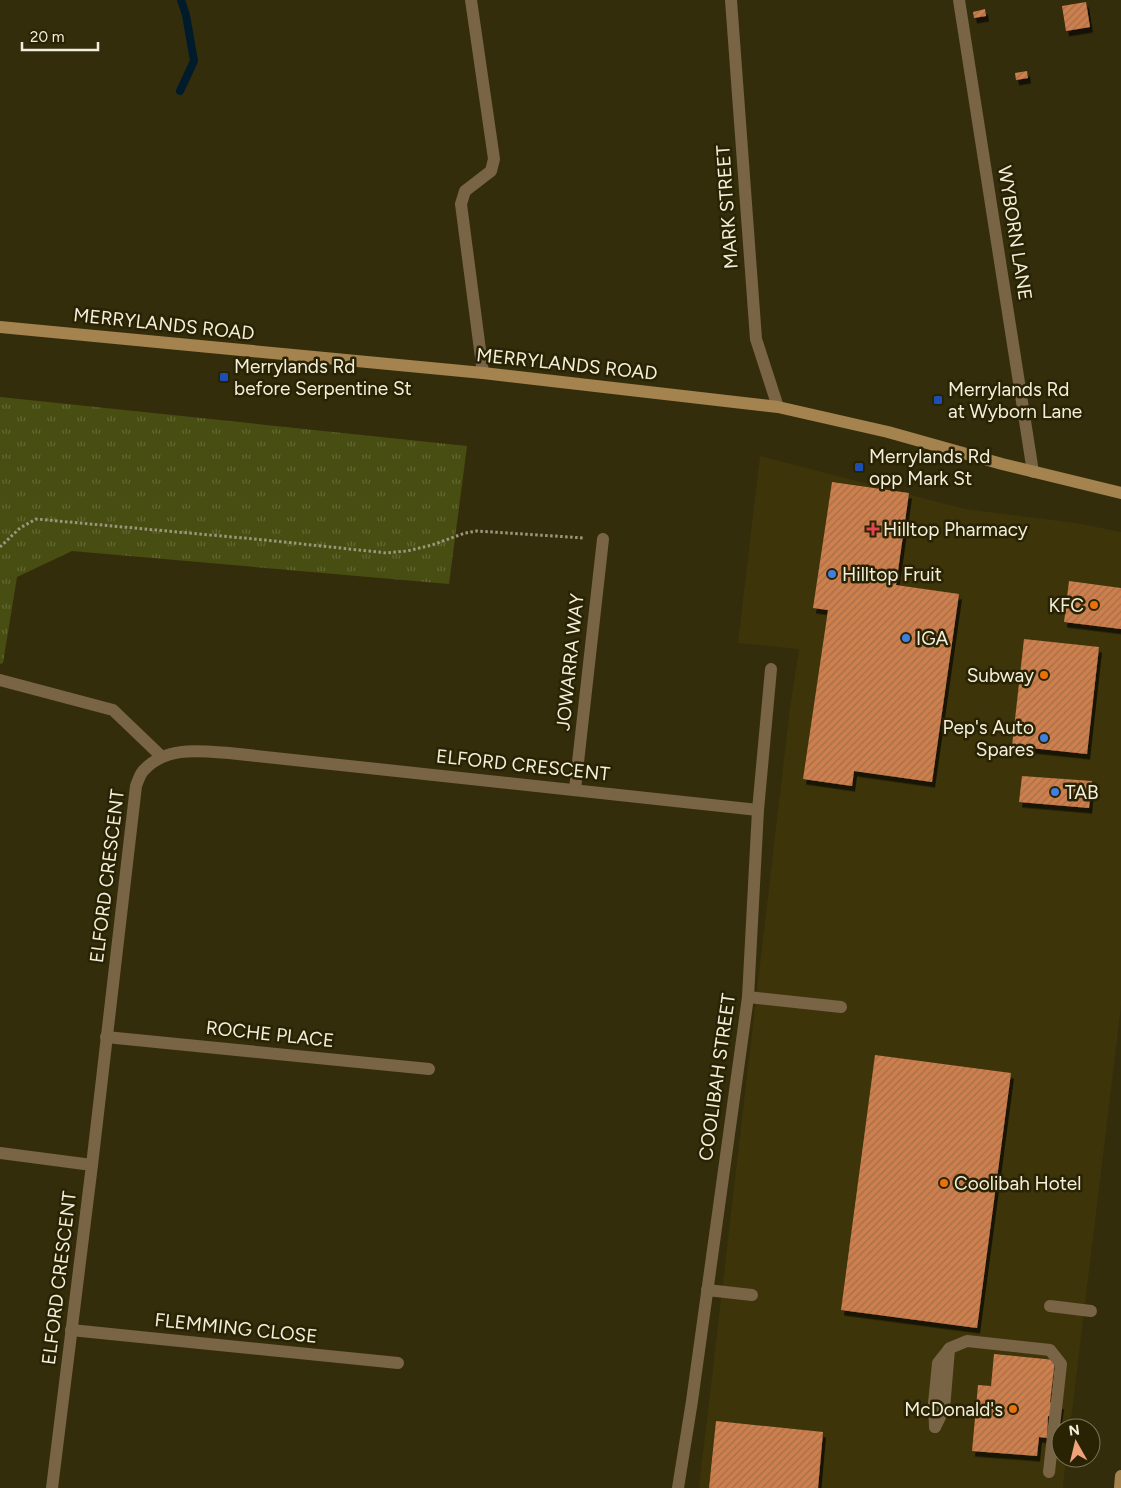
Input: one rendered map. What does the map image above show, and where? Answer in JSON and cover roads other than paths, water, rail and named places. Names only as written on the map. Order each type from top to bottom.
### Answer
[{"type":"main road","name":"MERRYLANDS ROAD","points":[[0,327],[483,374],[778,407],[888,432],[1033,472],[1121,493]]},
{"type":"main road","points":[[1120,1488],[1121,1476]]},
{"type":"street","points":[[470,0],[494,160],[491,170],[465,191],[461,204],[483,374]]},
{"type":"street","name":"MARK STREET","points":[[731,0],[756,339],[778,407]]},
{"type":"street","name":"WYBORN LANE","points":[[959,0],[1033,472]]},
{"type":"street","name":"JOWARRA WAY","points":[[574,789],[603,539]]},
{"type":"street","name":"COOLIBAH STREET","points":[[678,1488],[692,1401],[748,997],[758,810],[770,669]]},
{"type":"street","points":[[0,680],[113,710],[161,756]]},
{"type":"street","name":"ELFORD CRESCENT","points":[[52,1488],[136,786],[143,770],[161,756],[192,751],[229,753],[758,810]]},
{"type":"street","points":[[748,997],[841,1008]]},
{"type":"street","name":"ROCHE PLACE","points":[[106,1037],[429,1069]]},
{"type":"street","points":[[0,1153],[92,1165]]},
{"type":"street","points":[[707,1290],[752,1295]]},
{"type":"street","points":[[1050,1306],[1091,1311]]},
{"type":"street","name":"FLEMMING CLOSE","points":[[70,1330],[398,1363]]},
{"type":"street","points":[[935,1427],[934,1403],[938,1363],[950,1348],[967,1341],[1050,1350],[1061,1364],[1049,1472]]},
{"type":"waterway","points":[[180,91],[194,61],[186,15],[181,0]]},
{"type":"place","name":"Merrylands Rd before Serpentine St","points":[[224,377]]},
{"type":"place","name":"Merrylands Rd at Wyborn Lane","points":[[938,400]]},
{"type":"place","name":"Merrylands Rd opp Mark St","points":[[859,467]]},
{"type":"place","name":"Hilltop Pharmacy","points":[[873,529]]},
{"type":"place","name":"Hilltop Fruit","points":[[832,574]]},
{"type":"place","name":"KFC","points":[[1094,605]]},
{"type":"place","name":"IGA","points":[[906,638]]},
{"type":"place","name":"Subway","points":[[1044,675]]},
{"type":"place","name":"Pep's Auto Spares","points":[[1044,738]]},
{"type":"place","name":"TAB","points":[[1055,792]]},
{"type":"place","name":"Coolibah Hotel","points":[[944,1183]]},
{"type":"place","name":"McDonald's","points":[[1013,1409]]}]
